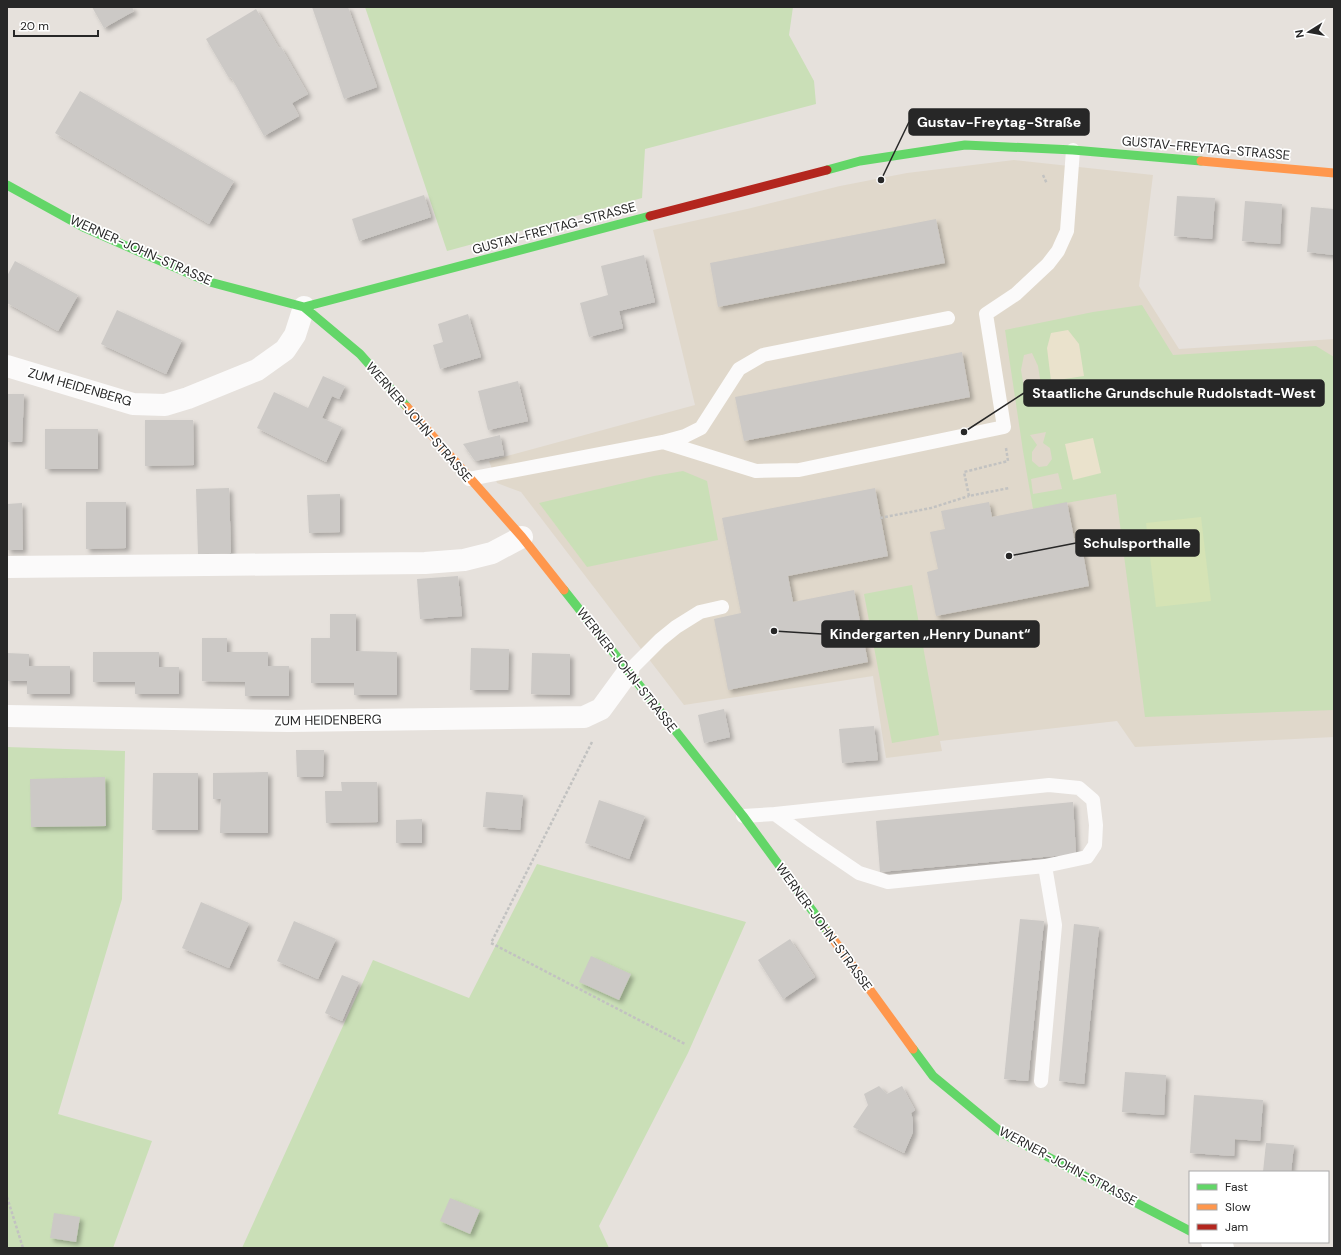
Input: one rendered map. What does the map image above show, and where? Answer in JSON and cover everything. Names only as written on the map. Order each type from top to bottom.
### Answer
[{"type":"street","name":"GUSTAV-FREYTAG-STRASSE","points":[[304,307],[860,161],[965,145],[1073,150],[1334,172]]},
{"type":"street","name":"WERNER-JOHN-STRASSE","points":[[7,185],[85,228],[206,281],[304,307],[360,354],[522,536],[743,816],[933,1076],[1002,1133],[1189,1230]]},
{"type":"street","name":"ZUM HEIDENBERG","points":[[7,366],[133,404],[165,405],[188,398],[257,370],[285,350],[295,335],[304,307]]},
{"type":"street","points":[[7,567],[425,562],[464,560],[492,552],[522,536]]},
{"type":"street","points":[[601,709],[628,672]]},
{"type":"street","name":"ZUM HEIDENBERG","points":[[7,716],[289,721],[584,717],[601,709]]},
{"type":"street","points":[[1214,1243],[1223,1248]]},
{"type":"lane","points":[[663,442],[756,471],[800,470],[1004,428],[986,314],[1016,294],[1048,264],[1058,251],[1068,231],[1073,150]]},
{"type":"lane","points":[[470,479],[663,442],[684,436],[701,428],[739,368],[763,355],[948,318]]},
{"type":"lane","points":[[628,672],[660,640],[676,627],[700,612],[722,607]]},
{"type":"lane","points":[[743,816],[776,814],[1049,786],[1079,788],[1093,800],[1096,825],[1095,845],[1087,858],[1045,866],[888,882],[859,873],[776,814]]},
{"type":"lane","points":[[1041,1081],[1055,925],[1045,866]]},
{"type":"path","points":[[969,496],[964,472],[1008,461],[1004,428]]},
{"type":"path","points":[[880,518],[931,508],[969,496],[1009,488]]},
{"type":"path","points":[[601,709],[596,735],[491,944],[685,1044]]},
{"type":"path","points":[[7,1197],[22,1248]]},
{"type":"shaded area","points":[[1014,160],[1153,175],[1139,286],[1179,349],[1334,339],[1334,737],[1135,747],[1117,721],[940,741],[942,751],[886,758],[873,676],[684,705],[521,492],[497,483],[489,461],[695,405],[653,230],[840,186],[907,173]]},
{"type":"green space","points":[[365,7],[793,7],[789,35],[814,81],[816,104],[645,149],[642,198],[447,251]]},
{"type":"green space","points":[[1142,305],[1173,355],[1316,346],[1334,357],[1334,710],[1145,717],[1116,494],[1033,509],[1005,330],[1093,312]],"holes":[[[1032,353],[1038,366],[1043,397],[1026,400],[1021,370],[1024,355]],[[1046,432],[1043,443],[1050,448],[1052,459],[1047,466],[1039,467],[1032,461],[1032,452],[1037,445],[1030,435]],[[1058,473],[1062,489],[1033,494],[1031,479]]]},
{"type":"green space","points":[[683,471],[707,481],[718,540],[587,567],[539,503],[654,476]]},
{"type":"green space","points":[[1201,517],[1211,601],[1156,607],[1146,523]]},
{"type":"green space","points":[[912,585],[939,735],[892,743],[864,594]]},
{"type":"green space","points":[[7,747],[125,751],[122,899],[58,1114],[152,1141],[113,1248],[7,1248]]},
{"type":"green space","points":[[537,864],[746,922],[688,1053],[599,1226],[609,1248],[242,1248],[373,960],[469,998]]},
{"type":"sand","points":[[1068,330],[1079,344],[1084,376],[1051,381],[1047,348],[1051,333]]},
{"type":"sand","points":[[1093,438],[1101,473],[1073,480],[1065,444]]},
{"type":"building","points":[[92,7],[132,7],[134,11],[104,28]]},
{"type":"building","points":[[312,7],[348,7],[377,87],[344,99]]},
{"type":"building","points":[[256,9],[279,48],[281,47],[308,94],[292,103],[299,116],[264,136],[231,77],[229,78],[206,39]]},
{"type":"building","points":[[80,91],[234,181],[209,224],[55,133]]},
{"type":"building","points":[[424,195],[431,217],[359,241],[352,219]]},
{"type":"building","points":[[1177,196],[1215,198],[1212,239],[1174,236]]},
{"type":"building","points":[[1245,201],[1282,204],[1280,244],[1242,241]]},
{"type":"building","points":[[1311,207],[1334,209],[1334,255],[1307,252]]},
{"type":"building","points":[[936,219],[945,263],[718,307],[710,263]]},
{"type":"building","points":[[644,255],[655,302],[619,311],[623,328],[589,337],[580,303],[608,295],[601,266]]},
{"type":"building","points":[[15,261],[78,295],[58,331],[7,303],[7,276]]},
{"type":"building","points":[[117,310],[182,340],[166,374],[101,344]]},
{"type":"building","points":[[468,314],[481,357],[440,369],[433,345],[443,342],[438,324]]},
{"type":"building","points":[[962,352],[970,397],[744,441],[735,397]]},
{"type":"building","points":[[323,376],[345,386],[339,399],[332,396],[322,418],[342,427],[326,462],[257,428],[274,392],[308,408]]},
{"type":"building","points":[[518,381],[528,421],[488,430],[478,391]]},
{"type":"building","points":[[7,394],[24,394],[22,442],[7,442]]},
{"type":"building","points":[[145,420],[193,420],[194,465],[145,466]]},
{"type":"building","points":[[45,429],[98,429],[98,469],[45,469]]},
{"type":"building","points":[[500,435],[504,455],[475,461],[463,444]]},
{"type":"building","points":[[229,488],[231,553],[198,554],[196,489]]},
{"type":"building","points":[[875,488],[888,556],[788,576],[793,602],[854,590],[868,662],[728,690],[714,619],[741,613],[722,518]]},
{"type":"building","points":[[340,494],[340,532],[309,533],[307,495]]},
{"type":"building","points":[[86,502],[126,502],[126,548],[86,549]]},
{"type":"building","points":[[989,502],[992,517],[1067,502],[1075,543],[1081,542],[1089,586],[936,616],[927,572],[938,569],[930,532],[945,529],[941,511]]},
{"type":"building","points":[[22,503],[23,550],[7,550],[7,504]]},
{"type":"building","points":[[458,576],[462,616],[420,619],[417,579]]},
{"type":"building","points":[[330,614],[356,614],[356,651],[397,652],[397,695],[354,695],[354,683],[311,683],[311,638],[330,638]]},
{"type":"building","points":[[202,638],[227,638],[227,652],[268,652],[268,666],[289,666],[289,696],[245,696],[245,682],[202,681]]},
{"type":"building","points":[[471,648],[509,649],[508,690],[470,690]]},
{"type":"building","points":[[93,652],[159,652],[159,667],[179,667],[179,694],[135,694],[135,682],[93,682]]},
{"type":"building","points":[[7,653],[29,654],[29,666],[70,666],[70,694],[27,694],[27,681],[7,681]]},
{"type":"building","points":[[532,653],[570,654],[570,695],[531,694]]},
{"type":"building","points":[[724,709],[730,737],[704,743],[698,715]]},
{"type":"building","points":[[874,726],[878,760],[842,763],[839,729]]},
{"type":"building","points":[[296,750],[324,750],[323,777],[297,777]]},
{"type":"building","points":[[268,772],[268,833],[220,833],[221,799],[213,799],[213,773]]},
{"type":"building","points":[[153,773],[198,773],[198,830],[152,830]]},
{"type":"building","points":[[105,777],[106,826],[31,827],[30,779]]},
{"type":"building","points":[[341,782],[377,782],[378,822],[326,823],[325,791],[342,791]]},
{"type":"building","points":[[486,792],[523,795],[520,830],[483,827]]},
{"type":"building","points":[[599,800],[645,816],[629,859],[585,843]]},
{"type":"building","points":[[1073,802],[1076,854],[880,872],[876,821]]},
{"type":"building","points":[[422,819],[422,843],[396,843],[396,820]]},
{"type":"building","points":[[201,902],[249,923],[229,968],[182,948]]},
{"type":"building","points":[[1020,919],[1044,921],[1028,1081],[1004,1079]]},
{"type":"building","points":[[294,921],[336,939],[318,979],[277,961]]},
{"type":"building","points":[[1074,924],[1099,927],[1084,1084],[1059,1081]]},
{"type":"building","points":[[790,939],[815,977],[783,999],[758,960]]},
{"type":"building","points":[[591,956],[631,974],[619,1000],[579,982]]},
{"type":"building","points":[[342,975],[359,982],[342,1021],[325,1013]]},
{"type":"building","points":[[1125,1072],[1166,1075],[1164,1115],[1122,1112]]},
{"type":"building","points":[[879,1086],[887,1094],[902,1086],[915,1110],[911,1113],[913,1120],[913,1132],[904,1153],[853,1127],[868,1105],[864,1094]]},
{"type":"building","points":[[1194,1095],[1263,1100],[1260,1141],[1235,1139],[1234,1156],[1190,1153]]},
{"type":"building","points":[[1266,1143],[1294,1145],[1291,1171],[1263,1171]]},
{"type":"building","points":[[450,1198],[480,1210],[470,1234],[440,1221]]},
{"type":"building","points":[[54,1213],[80,1217],[76,1242],[50,1238]]},
{"type":"traffic: fast","points":[[827,170],[860,161],[965,145],[1073,150],[1201,161]]},
{"type":"traffic: fast","points":[[7,185],[85,228],[206,281],[304,307],[360,354],[407,407]]},
{"type":"traffic: fast","points":[[304,307],[650,216]]},
{"type":"traffic: fast","points":[[564,590],[743,816],[828,932]]},
{"type":"traffic: fast","points":[[913,1049],[933,1076],[1002,1133],[1189,1230]]},
{"type":"traffic: slow","points":[[1201,161],[1334,173]]},
{"type":"traffic: slow","points":[[407,407],[522,537],[564,590]]},
{"type":"traffic: slow","points":[[828,932],[913,1049]]},
{"type":"traffic: jam","points":[[650,216],[827,170]]},
{"type":"place","name":"Gustav-Freytag-Straße","points":[[881,180]]},
{"type":"place","name":"Staatliche Grundschule Rudolstadt-West","points":[[964,432]]},
{"type":"place","name":"Schulsporthalle","points":[[1009,556]]},
{"type":"place","name":"Kindergarten „Henry Dunant“","points":[[774,631]]}]
